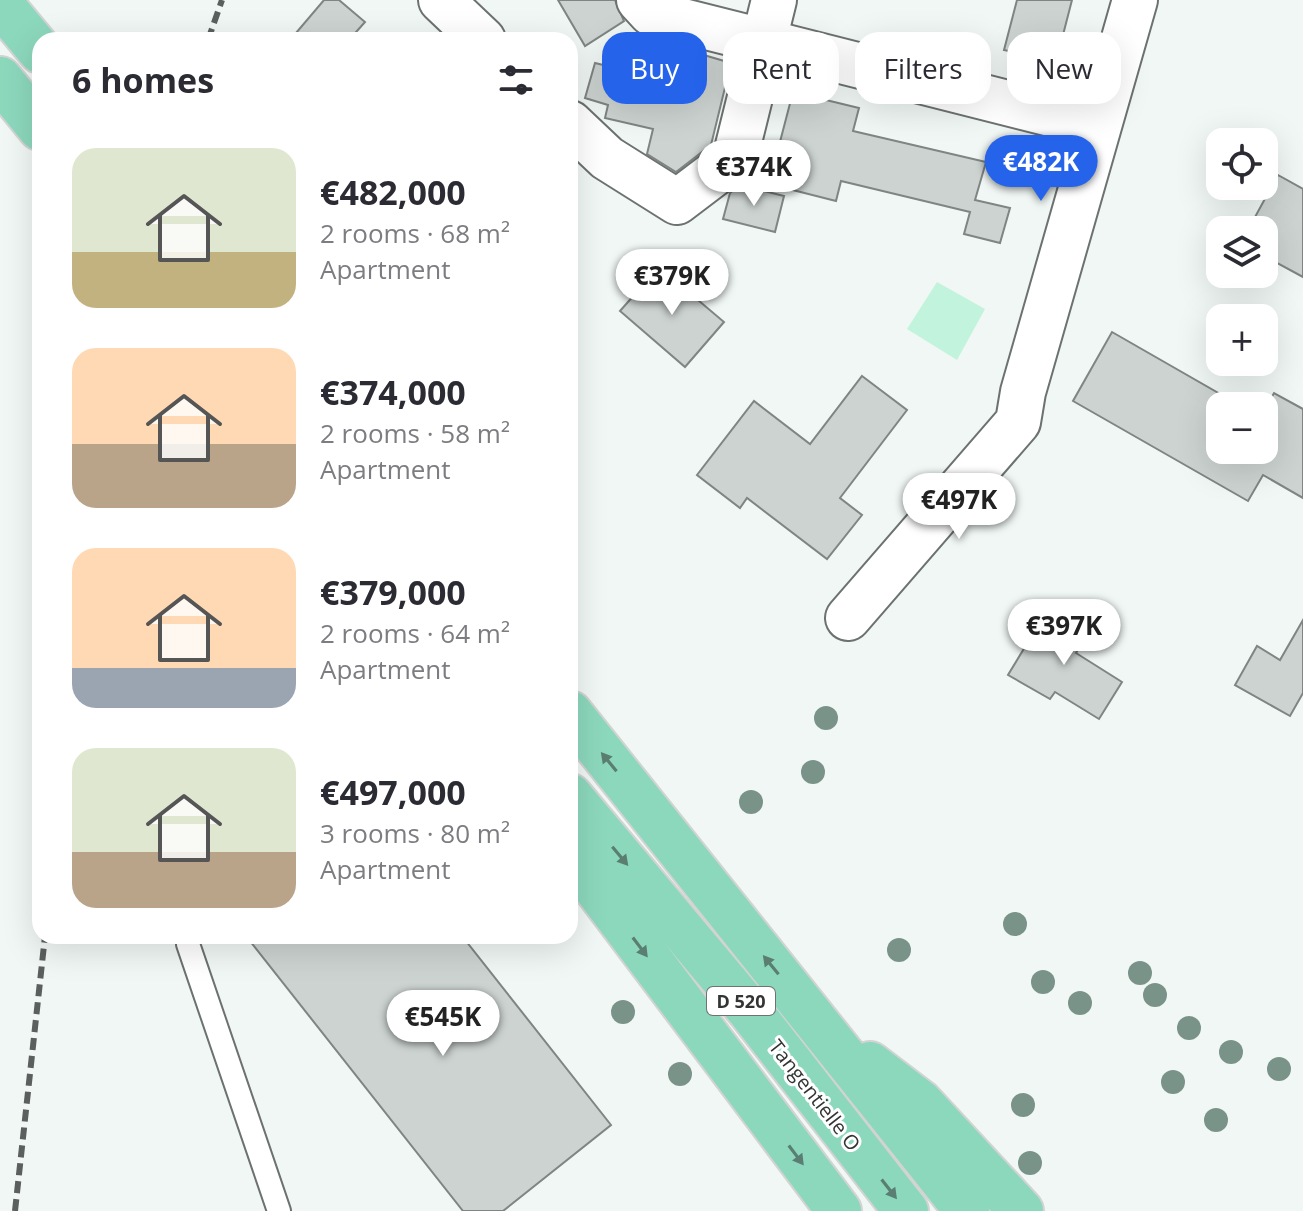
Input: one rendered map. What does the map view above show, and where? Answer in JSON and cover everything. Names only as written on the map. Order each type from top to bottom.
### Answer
[{"type":"main road","points":[[0,3],[32,41]]},
{"type":"main road","points":[[0,79],[32,118]]},
{"type":"main road","name":"D 520","points":[[578,723],[967,1211]]},
{"type":"main road","name":"Tangentielle O","points":[[578,806],[750,1011],[906,1211]]},
{"type":"main road","points":[[578,840],[586,875],[839,1211]]},
{"type":"main road","points":[[820,1026],[920,1102],[1021,1211]]},
{"type":"street","points":[[441,0],[475,32]]},
{"type":"street","points":[[639,0],[651,13],[723,33]]},
{"type":"street","points":[[767,32],[774,0]]},
{"type":"street","points":[[848,618],[1018,422],[1023,392],[1135,0]]},
{"type":"street","points":[[839,62],[1098,126]]},
{"type":"street","points":[[578,131],[607,158],[677,202],[735,158],[749,104]]},
{"type":"lane","points":[[188,944],[279,1211]]},
{"type":"green space","points":[[937,282],[985,309],[957,360],[907,329]]},
{"type":"building","points":[[324,0],[339,0],[365,22],[356,32],[297,32]]},
{"type":"building","points":[[558,0],[615,0],[624,21],[602,32],[585,46]]},
{"type":"building","points":[[1017,0],[1072,0],[1064,32],[1009,32]]},
{"type":"building","points":[[707,56],[723,61],[723,96],[711,145],[676,172],[647,154],[653,129],[605,118],[608,105],[605,104],[707,104]]},
{"type":"building","points":[[595,63],[602,65],[602,103],[585,98]]},
{"type":"building","points":[[839,103],[859,108],[853,131],[986,162],[975,200],[1010,208],[1000,243],[964,234],[970,212],[841,181],[836,201],[769,184],[790,104]]},
{"type":"building","points":[[1278,175],[1303,189],[1303,277],[1278,264],[1278,216],[1256,216],[1264,200],[1278,200]]},
{"type":"building","points":[[740,185],[784,196],[775,232],[723,219],[730,193]]},
{"type":"building","points":[[659,267],[724,322],[685,367],[620,311]]},
{"type":"building","points":[[1112,332],[1217,392],[1206,392],[1206,464],[1278,464],[1278,395],[1303,409],[1303,498],[1263,475],[1248,501],[1073,401]]},
{"type":"building","points":[[862,376],[907,410],[840,498],[862,515],[827,559],[747,498],[740,508],[697,475],[754,401],[810,444]]},
{"type":"building","points":[[1048,609],[1088,632],[1076,653],[1122,682],[1099,719],[1055,692],[1050,699],[1008,675]]},
{"type":"building","points":[[1303,620],[1303,693],[1290,716],[1235,685],[1257,646],[1280,660]]},
{"type":"building","points":[[252,944],[468,944],[611,1125],[503,1211],[463,1211]]},
{"type":"railway","points":[[211,32],[222,0]]},
{"type":"railway","points":[[15,1211],[44,944]]}]
